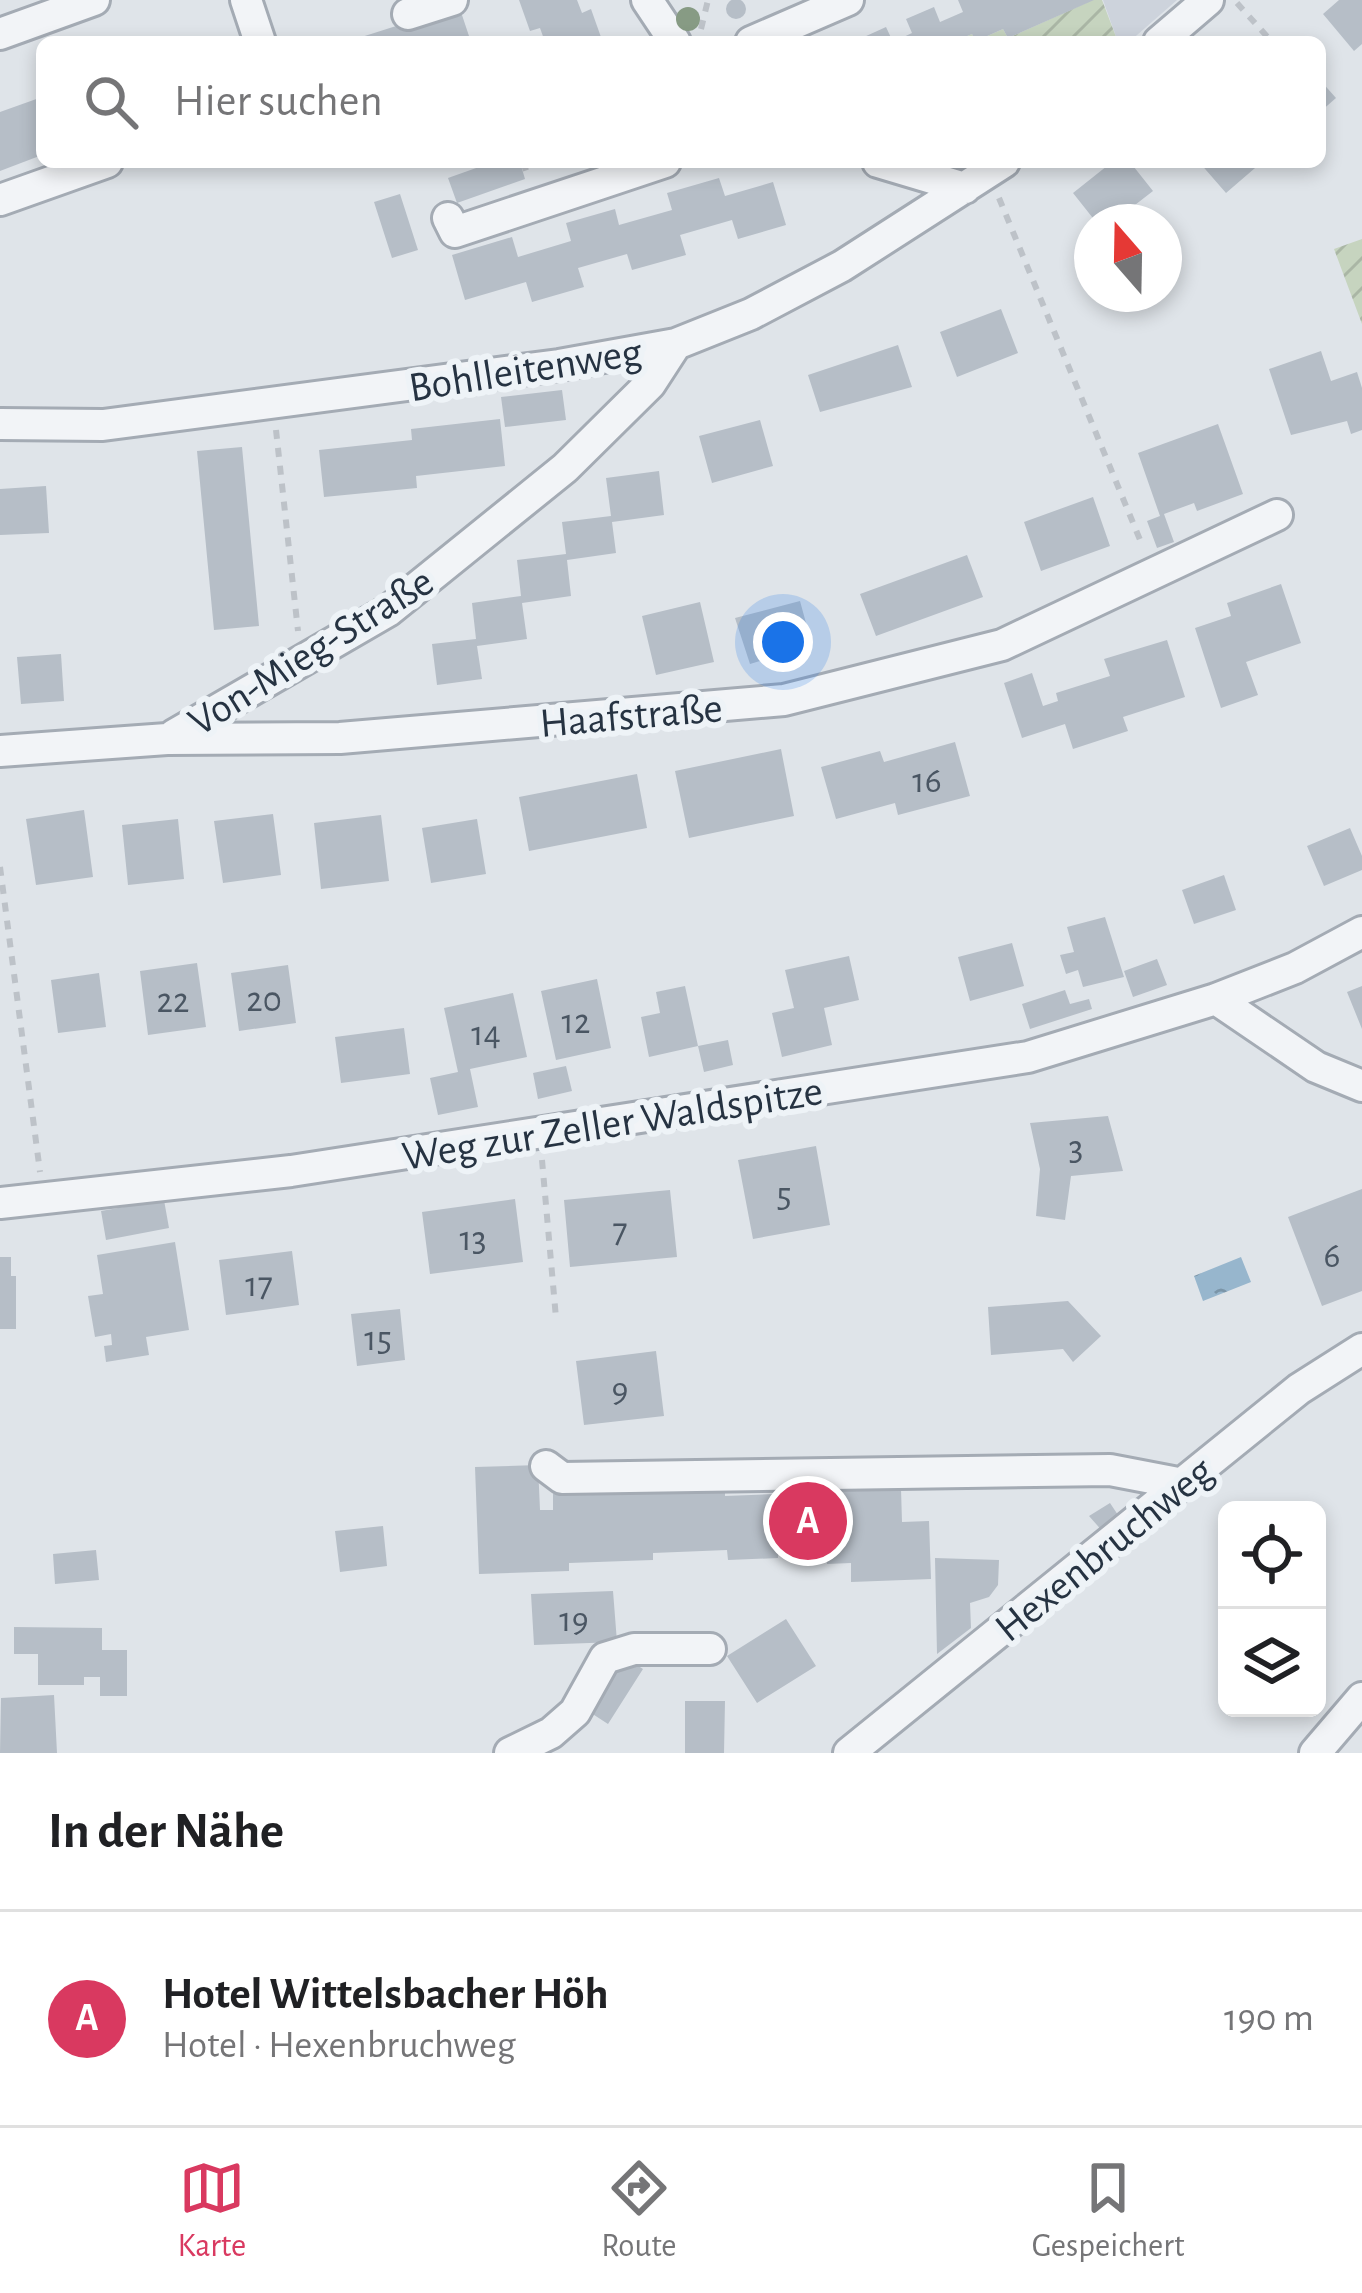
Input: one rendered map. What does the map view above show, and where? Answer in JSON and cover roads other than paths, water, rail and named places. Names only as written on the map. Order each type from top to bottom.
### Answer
[{"type":"street","points":[[0,34],[94,0]]},
{"type":"street","points":[[246,0],[258,36]]},
{"type":"street","points":[[408,14],[452,0]]},
{"type":"street","points":[[647,0],[682,36]]},
{"type":"street","points":[[765,36],[848,0]]},
{"type":"street","points":[[1166,36],[1208,0]]},
{"type":"street","points":[[0,200],[90,168]]},
{"type":"street","points":[[448,218],[455,232],[647,168]]},
{"type":"street","points":[[932,168],[986,174]]},
{"type":"street","name":"Bohlleitenweg","points":[[0,424],[103,425],[559,365],[676,344],[751,314],[842,266],[986,174]]},
{"type":"street","name":"Von-Mieg-Straße","points":[[0,751],[166,739],[388,611],[566,468],[650,384],[676,344]]},
{"type":"street","name":"Haafstraße","points":[[166,739],[340,738],[784,700],[1002,645],[1154,577],[1276,515]]},
{"type":"street","name":"Weg zur Zeller Waldspitze","points":[[0,1203],[291,1171],[1028,1057],[1216,999],[1295,968],[1362,932]]},
{"type":"street","points":[[1216,999],[1316,1066],[1362,1087]]},
{"type":"street","name":"Hexenbruchweg","points":[[849,1753],[1299,1389],[1362,1349]]},
{"type":"street","points":[[546,1466],[562,1478],[1110,1471],[1183,1484]]},
{"type":"street","points":[[510,1753],[551,1733],[575,1712],[605,1658],[634,1649],[710,1648]]},
{"type":"street","points":[[1315,1753],[1362,1698]]},
{"type":"water","points":[[1241,1257],[1251,1282],[1203,1301],[1194,1276]]},
{"type":"place","name":"Hotel Wittelsbacher Höh","points":[[808,1521]]}]
